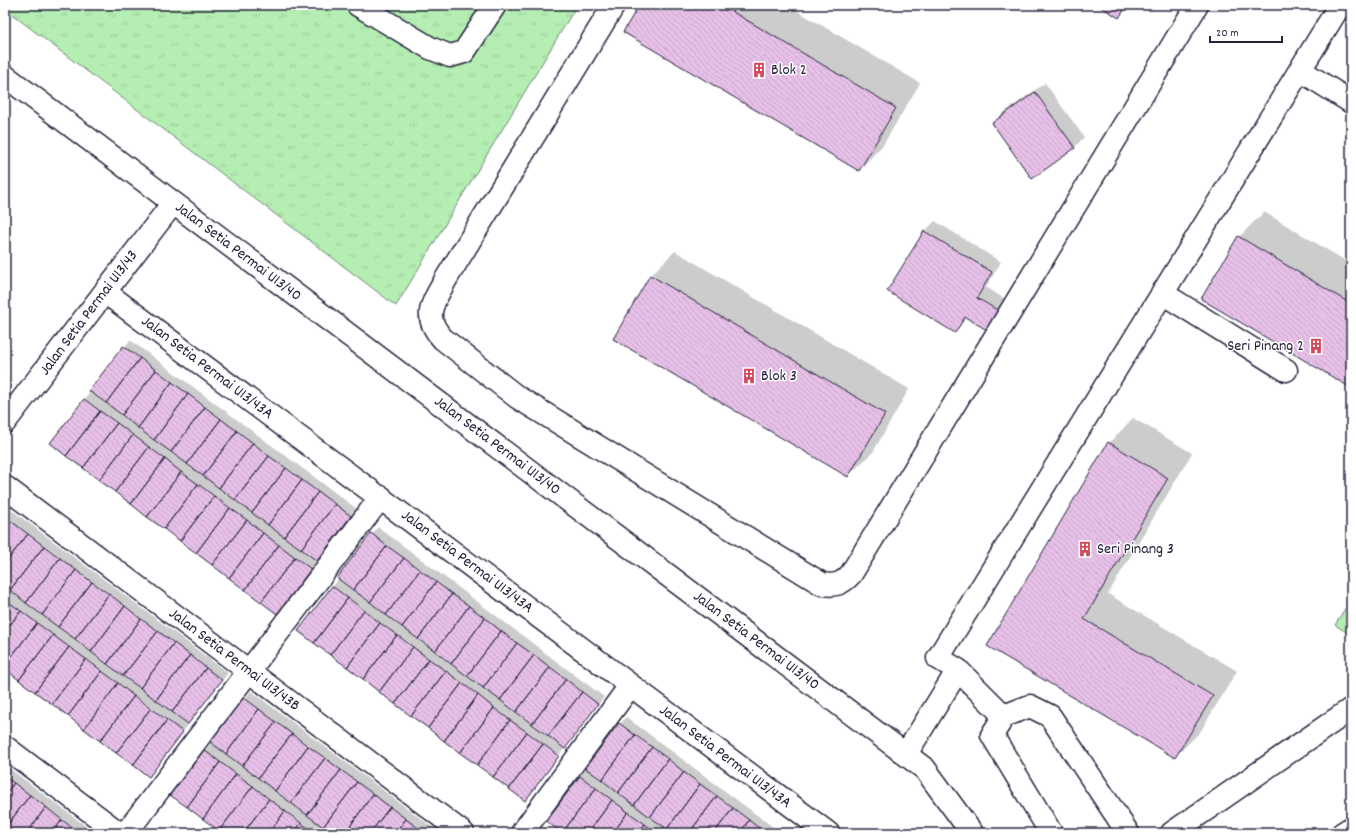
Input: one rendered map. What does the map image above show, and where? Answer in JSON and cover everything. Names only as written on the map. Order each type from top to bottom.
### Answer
[{"type":"street","points":[[358,5],[430,48],[450,56],[464,52],[494,5]]},
{"type":"street","points":[[614,5],[446,279],[431,307],[430,318],[434,330],[443,339],[517,397],[822,584],[832,585],[843,583],[851,574],[1197,5]]},
{"type":"street","points":[[1004,716],[958,670],[938,658],[1340,5]]},
{"type":"street","points":[[1300,70],[1351,102]]},
{"type":"street","name":"Jalan Setia Permai U13/40","points":[[5,76],[925,768],[972,833]]},
{"type":"street","name":"Jalan Setia Permai U13/43","points":[[5,422],[173,203]]},
{"type":"street","name":"Jalan Setia Permai U13/43A","points":[[105,292],[381,497],[630,686],[828,833]]},
{"type":"street","points":[[1162,293],[1286,370]]},
{"type":"street","name":"Jalan Setia Permai U13/43B","points":[[5,487],[463,833]]},
{"type":"street","points":[[126,833],[381,497]]},
{"type":"street","points":[[906,754],[958,670]]},
{"type":"street","points":[[522,833],[630,686]]},
{"type":"street","points":[[1052,833],[992,735],[1004,716],[1030,706],[1050,716],[1128,833]]},
{"type":"street","points":[[1172,833],[1351,709]]},
{"type":"street","points":[[5,747],[119,833]]},
{"type":"street","points":[[1343,833],[1351,828]]},
{"type":"green space","points":[[5,5],[577,5],[396,306],[5,9]]},
{"type":"green space","points":[[1351,599],[1351,635],[1335,625]]},
{"type":"building","name":"Blok 2","points":[[639,5],[721,5],[896,108],[859,171],[623,32]]},
{"type":"building","points":[[1098,5],[1127,5],[1119,18]]},
{"type":"building","points":[[1035,92],[1075,148],[1032,179],[992,123]]},
{"type":"building","points":[[924,231],[992,272],[977,298],[999,311],[987,330],[965,317],[955,333],[887,291]]},
{"type":"building","name":"Seri Pinang 2","points":[[1238,236],[1351,304],[1351,388],[1201,299]]},
{"type":"building","name":"Blok 3","points":[[650,275],[885,414],[848,477],[613,339]]},
{"type":"building","points":[[123,346],[140,358],[106,403],[89,391]]},
{"type":"building","points":[[140,358],[156,370],[122,415],[106,403]]},
{"type":"building","points":[[156,370],[172,382],[138,428],[122,415]]},
{"type":"building","points":[[172,382],[188,394],[154,440],[138,428]]},
{"type":"building","points":[[188,394],[205,407],[171,452],[154,440]]},
{"type":"building","points":[[84,399],[100,411],[66,456],[50,443]]},
{"type":"building","points":[[205,407],[221,419],[187,464],[171,452]]},
{"type":"building","points":[[100,411],[117,423],[83,468],[66,456]]},
{"type":"building","points":[[221,419],[237,431],[203,476],[187,464]]},
{"type":"building","points":[[117,423],[133,435],[99,480],[83,468]]},
{"type":"building","points":[[237,431],[253,443],[219,488],[203,476]]},
{"type":"building","points":[[133,435],[149,447],[115,492],[99,480]]},
{"type":"building","name":"Seri Pinang 3","points":[[1108,442],[1168,478],[1084,619],[1213,696],[1175,758],[987,646]]},
{"type":"building","points":[[253,443],[269,456],[235,500],[219,488]]},
{"type":"building","points":[[149,447],[165,459],[131,504],[115,492]]},
{"type":"building","points":[[269,456],[286,468],[252,513],[235,500]]},
{"type":"building","points":[[165,459],[181,472],[147,517],[131,504]]},
{"type":"building","points":[[286,468],[302,480],[268,525],[252,513]]},
{"type":"building","points":[[181,472],[198,484],[164,529],[147,517]]},
{"type":"building","points":[[302,480],[318,492],[284,537],[268,525]]},
{"type":"building","points":[[198,484],[214,496],[180,541],[164,529]]},
{"type":"building","points":[[318,492],[335,504],[301,549],[284,537]]},
{"type":"building","points":[[214,496],[230,508],[196,553],[180,541]]},
{"type":"building","points":[[335,504],[351,516],[317,561],[301,549]]},
{"type":"building","points":[[230,508],[247,520],[212,565],[196,553]]},
{"type":"building","points":[[247,520],[263,533],[229,578],[212,565]]},
{"type":"building","points":[[11,521],[28,534],[5,563],[5,529]]},
{"type":"building","points":[[263,533],[279,545],[245,590],[229,578]]},
{"type":"building","points":[[371,533],[387,546],[353,590],[337,578]]},
{"type":"building","points":[[28,534],[44,546],[10,590],[5,587],[5,563]]},
{"type":"building","points":[[279,545],[295,557],[261,602],[245,590]]},
{"type":"building","points":[[44,546],[60,558],[26,603],[10,590]]},
{"type":"building","points":[[387,546],[404,558],[370,602],[353,590]]},
{"type":"building","points":[[295,557],[311,569],[277,614],[261,602]]},
{"type":"building","points":[[60,558],[76,570],[42,615],[26,603]]},
{"type":"building","points":[[404,558],[420,570],[386,615],[370,602]]},
{"type":"building","points":[[76,570],[92,582],[58,627],[42,615]]},
{"type":"building","points":[[420,570],[436,582],[402,627],[386,615]]},
{"type":"building","points":[[92,582],[109,594],[75,639],[58,627]]},
{"type":"building","points":[[436,582],[452,594],[418,639],[402,627]]},
{"type":"building","points":[[332,586],[348,598],[314,643],[298,631]]},
{"type":"building","points":[[109,594],[125,606],[91,652],[75,639]]},
{"type":"building","points":[[452,594],[469,606],[435,651],[418,639]]},
{"type":"building","points":[[348,598],[364,610],[330,655],[314,643]]},
{"type":"building","points":[[5,599],[21,611],[5,631]]},
{"type":"building","points":[[125,606],[141,619],[107,664],[91,652]]},
{"type":"building","points":[[469,606],[485,618],[451,664],[435,651]]},
{"type":"building","points":[[364,610],[380,623],[347,667],[330,655]]},
{"type":"building","points":[[21,611],[37,623],[5,665],[5,631]]},
{"type":"building","points":[[485,618],[501,631],[467,676],[451,664]]},
{"type":"building","points":[[141,619],[158,631],[123,676],[107,664]]},
{"type":"building","points":[[37,623],[53,635],[19,680],[5,669],[5,665]]},
{"type":"building","points":[[380,623],[397,635],[363,679],[347,667]]},
{"type":"building","points":[[158,631],[174,643],[140,688],[123,676]]},
{"type":"building","points":[[501,631],[517,643],[483,688],[467,676]]},
{"type":"building","points":[[53,635],[69,647],[35,692],[19,680]]},
{"type":"building","points":[[397,635],[413,647],[379,692],[363,679]]},
{"type":"building","points":[[174,643],[190,655],[156,700],[140,688]]},
{"type":"building","points":[[517,643],[534,655],[500,700],[483,688]]},
{"type":"building","points":[[69,647],[86,659],[52,704],[35,692]]},
{"type":"building","points":[[413,647],[429,659],[395,704],[379,692]]},
{"type":"building","points":[[190,655],[206,668],[172,712],[156,700]]},
{"type":"building","points":[[534,655],[550,667],[516,712],[500,700]]},
{"type":"building","points":[[86,659],[102,671],[68,716],[52,704]]},
{"type":"building","points":[[429,659],[446,671],[411,716],[395,704]]},
{"type":"building","points":[[550,667],[566,679],[532,724],[516,712]]},
{"type":"building","points":[[206,668],[222,680],[188,724],[172,712]]},
{"type":"building","points":[[102,671],[118,683],[84,729],[68,716]]},
{"type":"building","points":[[446,671],[462,683],[428,728],[411,716]]},
{"type":"building","points":[[566,679],[582,692],[548,736],[532,724]]},
{"type":"building","points":[[118,683],[134,696],[100,741],[84,729]]},
{"type":"building","points":[[462,683],[478,695],[444,741],[428,728]]},
{"type":"building","points":[[582,692],[598,704],[565,749],[548,736]]},
{"type":"building","points":[[478,695],[494,708],[460,753],[444,741]]},
{"type":"building","points":[[134,696],[151,708],[116,753],[100,741]]},
{"type":"building","points":[[243,697],[259,709],[226,754],[210,742]]},
{"type":"building","points":[[151,708],[167,720],[133,765],[116,753]]},
{"type":"building","points":[[494,708],[510,720],[477,765],[460,753]]},
{"type":"building","points":[[259,709],[276,722],[242,766],[226,754]]},
{"type":"building","points":[[167,720],[183,732],[149,777],[133,765]]},
{"type":"building","points":[[510,720],[527,732],[493,777],[477,765]]},
{"type":"building","points":[[276,722],[292,734],[258,778],[242,766]]},
{"type":"building","points":[[619,723],[635,735],[602,780],[585,768]]},
{"type":"building","points":[[527,732],[543,744],[509,789],[493,777]]},
{"type":"building","points":[[292,734],[308,746],[275,791],[258,778]]},
{"type":"building","points":[[635,735],[652,747],[618,793],[602,780]]},
{"type":"building","points":[[543,744],[559,756],[525,801],[509,789]]},
{"type":"building","points":[[308,746],[325,758],[291,803],[275,791]]},
{"type":"building","points":[[652,747],[668,759],[634,805],[618,793]]},
{"type":"building","points":[[204,750],[220,762],[187,807],[170,795]]},
{"type":"building","points":[[325,758],[341,770],[307,815],[291,803]]},
{"type":"building","points":[[668,759],[684,772],[650,817],[634,805]]},
{"type":"building","points":[[220,762],[236,774],[203,819],[187,807]]},
{"type":"building","points":[[341,770],[357,782],[323,827],[307,815]]},
{"type":"building","points":[[684,772],[700,784],[667,829],[650,817]]},
{"type":"building","points":[[236,774],[253,786],[219,831],[203,819]]},
{"type":"building","points":[[580,776],[596,788],[562,833],[546,821]]},
{"type":"building","points":[[5,777],[14,783],[5,794]]},
{"type":"building","points":[[357,782],[373,794],[345,833],[331,833],[323,827]]},
{"type":"building","points":[[14,783],[30,795],[5,828],[5,794]]},
{"type":"building","points":[[700,784],[717,796],[689,833],[672,833],[667,829]]},
{"type":"building","points":[[253,786],[269,799],[243,833],[221,833],[219,831]]},
{"type":"building","points":[[596,788],[612,800],[588,833],[562,833]]},
{"type":"building","points":[[373,794],[390,807],[370,833],[345,833]]},
{"type":"building","points":[[30,795],[46,807],[27,833],[5,833],[5,828]]},
{"type":"building","points":[[717,796],[733,808],[714,833],[689,833]]},
{"type":"building","points":[[269,799],[285,811],[269,833],[243,833]]},
{"type":"building","points":[[612,800],[628,812],[613,833],[588,833]]},
{"type":"building","points":[[46,807],[62,820],[52,833],[27,833]]},
{"type":"building","points":[[390,807],[406,819],[395,833],[370,833]]},
{"type":"building","points":[[733,808],[749,820],[740,833],[714,833]]},
{"type":"building","points":[[285,811],[301,823],[294,833],[269,833]]},
{"type":"building","points":[[628,812],[645,824],[638,833],[613,833]]},
{"type":"building","points":[[406,819],[422,831],[421,833],[395,833]]},
{"type":"building","points":[[62,820],[78,832],[78,833],[52,833]]},
{"type":"building","points":[[749,820],[765,833],[740,833]]},
{"type":"building","points":[[301,823],[315,833],[294,833]]},
{"type":"building","points":[[645,824],[656,833],[638,833]]},
{"type":"place","name":"Blok 2","points":[[759,70]]},
{"type":"place","name":"Seri Pinang 2","points":[[1316,346]]},
{"type":"place","name":"Blok 3","points":[[749,376]]},
{"type":"place","name":"Seri Pinang 3","points":[[1085,549]]}]
